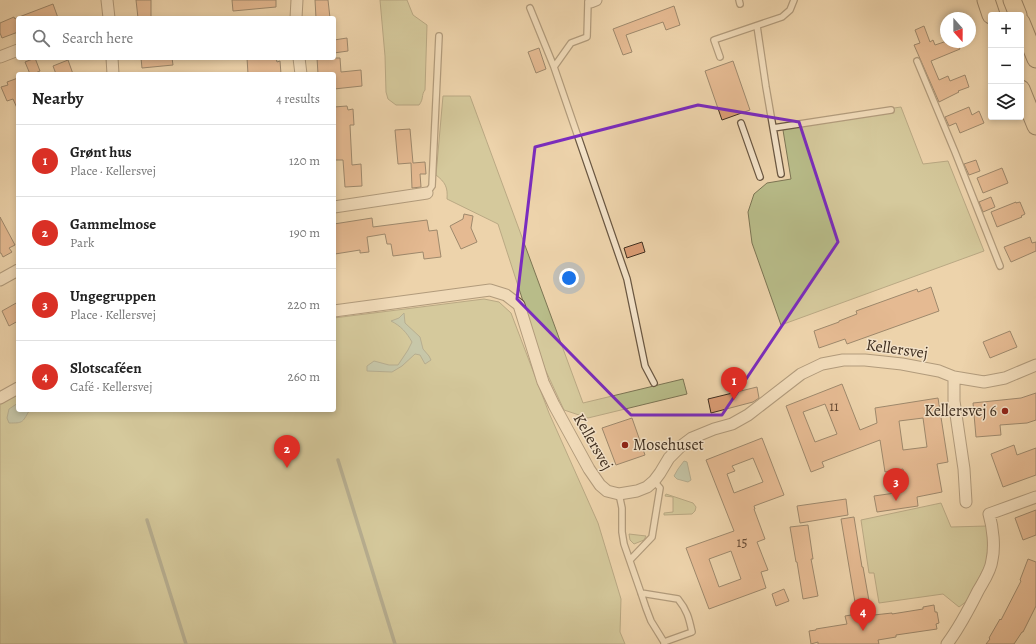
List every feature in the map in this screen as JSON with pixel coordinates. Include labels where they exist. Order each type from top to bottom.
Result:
[{"type":"main road","points":[[986,0],[991,12]]},
{"type":"main road","points":[[1012,0],[1017,12]]},
{"type":"main road","points":[[1024,29],[1036,58]]},
{"type":"main road","points":[[1024,96],[1036,126]]},
{"type":"street","points":[[105,16],[107,0]]},
{"type":"street","points":[[296,16],[297,0]]},
{"type":"street","points":[[0,57],[16,51]]},
{"type":"street","points":[[112,60],[113,72]]},
{"type":"street","points":[[299,60],[301,72]]},
{"type":"street","points":[[336,206],[427,193]]},
{"type":"street","points":[[0,280],[16,271]]},
{"type":"street","name":"Kellersvej","points":[[336,311],[490,290],[506,294],[518,305],[543,382],[586,463],[600,485],[607,492],[619,494],[637,491],[647,487],[654,481],[669,458],[692,438],[714,429],[732,424],[748,415],[801,374],[822,364],[843,360],[865,360],[902,364],[939,371],[954,377],[984,382],[1005,378],[1036,366]]},
{"type":"street","points":[[954,377],[954,401],[964,469],[966,502]]},
{"type":"street","points":[[0,398],[16,389]]},
{"type":"street","points":[[947,644],[965,617],[984,582],[992,562],[994,548],[990,514],[1036,497]]},
{"type":"lane","points":[[720,57],[714,40],[782,17],[790,10],[794,0]]},
{"type":"lane","points":[[554,67],[571,43],[587,37],[591,1]]},
{"type":"lane","points":[[530,8],[554,67],[627,279],[645,366],[654,383]]},
{"type":"lane","points":[[757,26],[781,174]]},
{"type":"lane","points":[[427,193],[432,186],[439,36]]},
{"type":"lane","points":[[917,61],[1000,266]]},
{"type":"lane","points":[[773,128],[891,110]]},
{"type":"lane","points":[[741,123],[760,176]]},
{"type":"lane","points":[[630,560],[652,537],[660,488],[654,481]]},
{"type":"lane","points":[[619,494],[622,508],[622,532],[624,544],[646,608],[651,621],[664,643],[692,632],[689,616],[685,607],[678,599],[641,593]]},
{"type":"highlighted area","points":[[698,105],[799,122],[838,242],[722,415],[631,415],[517,299],[535,147]]},
{"type":"green space","points":[[380,0],[407,0],[413,15],[427,25],[425,90],[419,105],[396,105],[388,99],[386,92],[385,56]]},
{"type":"green space","points":[[443,96],[470,96],[583,403],[683,379],[687,394],[588,418],[564,410],[545,369],[498,224],[447,199],[445,185],[436,175]]},
{"type":"green space","points":[[901,107],[923,164],[948,161],[984,251],[781,325],[752,243],[748,212],[754,194],[767,183],[791,179],[782,124]]},
{"type":"green space","points":[[484,299],[499,302],[511,313],[549,413],[598,523],[621,599],[620,632],[625,644],[0,644],[0,404],[16,394],[16,412],[336,412],[336,318]]},
{"type":"green space","points":[[666,494],[693,503],[696,507],[695,511],[692,514],[664,515],[664,513],[673,512],[673,497],[665,496]]},
{"type":"green space","points":[[941,503],[951,527],[987,526],[989,558],[967,601],[959,607],[943,594],[879,603],[874,573],[869,573],[861,520]]},
{"type":"green space","points":[[629,534],[646,536],[644,540],[634,544],[630,540]]},
{"type":"shaded area","points":[[404,313],[405,323],[420,337],[423,349],[431,360],[425,364],[420,355],[415,354],[402,366],[392,372],[367,371],[367,366],[374,361],[389,365],[398,365],[408,350],[412,342],[398,325],[391,321],[399,318]]},
{"type":"shaded area","points":[[16,404],[16,412],[28,412],[22,422],[9,423],[7,418],[9,409]]},
{"type":"shaded area","points":[[684,461],[687,462],[691,480],[688,482],[677,479],[674,476]]},
{"type":"building","points":[[136,0],[151,0],[151,16],[138,16]]},
{"type":"building","points":[[232,0],[276,0],[276,7],[233,11]]},
{"type":"building","points":[[315,0],[328,0],[330,16],[316,16]]},
{"type":"building","points":[[53,4],[57,16],[22,16]]},
{"type":"building","points":[[674,6],[680,25],[666,30],[663,22],[626,35],[632,52],[623,55],[613,29]]},
{"type":"building","points":[[14,17],[16,18],[16,33],[2,38],[0,33],[0,23]]},
{"type":"building","points":[[924,26],[930,42],[933,40],[935,45],[940,43],[940,48],[960,48],[931,61],[939,80],[948,76],[950,81],[965,75],[969,87],[958,91],[959,92],[939,102],[914,45],[920,43],[915,30]]},
{"type":"building","points":[[347,38],[348,51],[336,53],[336,40]]},
{"type":"building","points":[[539,48],[546,69],[536,73],[528,52]]},
{"type":"building","points":[[336,58],[340,58],[341,72],[361,70],[362,86],[336,89],[336,72],[318,72],[317,60],[336,60]]},
{"type":"building","points":[[36,60],[40,71],[29,72],[25,62]]},
{"type":"building","points":[[68,60],[72,72],[55,72],[53,66]]},
{"type":"building","points":[[141,60],[172,60],[173,65],[142,68]]},
{"type":"building","points":[[247,60],[280,61],[281,72],[248,72]]},
{"type":"building","points":[[733,61],[750,110],[722,120],[705,71]]},
{"type":"building","points":[[16,79],[16,106],[13,99],[7,101],[1,87],[8,85],[7,82]]},
{"type":"building","points":[[347,106],[348,110],[353,109],[354,125],[350,125],[352,165],[361,164],[362,186],[345,187],[343,160],[336,160],[336,107]]},
{"type":"building","points":[[969,107],[972,115],[979,111],[984,123],[960,133],[956,123],[949,126],[945,117]]},
{"type":"building","points":[[410,129],[413,163],[425,162],[426,174],[420,174],[421,187],[412,188],[411,163],[398,164],[395,130]]},
{"type":"building","points":[[976,160],[980,171],[969,175],[964,164]]},
{"type":"building","points":[[1002,168],[1008,183],[983,193],[977,178]]},
{"type":"building","points":[[991,197],[995,207],[983,212],[979,202]]},
{"type":"building","points":[[1016,202],[1020,202],[1025,214],[1021,216],[1022,217],[997,227],[991,212]]},
{"type":"building","points":[[464,214],[473,216],[471,228],[477,242],[461,249],[450,226],[463,219]]},
{"type":"building","points":[[0,217],[15,245],[9,248],[12,252],[3,257],[0,253]]},
{"type":"building","points":[[372,218],[373,227],[427,220],[429,231],[437,230],[441,257],[424,259],[423,252],[393,256],[391,244],[387,244],[385,234],[367,237],[369,252],[360,253],[360,250],[336,254],[336,224]]},
{"type":"building","points":[[1030,237],[1032,243],[1036,242],[1036,251],[1011,262],[1004,247]]},
{"type":"building","points":[[642,242],[645,252],[627,258],[624,248]]},
{"type":"building","points":[[931,287],[939,311],[847,344],[845,339],[819,348],[814,331],[857,314],[856,311],[917,289],[918,292]]},
{"type":"building","points":[[16,303],[16,322],[9,326],[2,311]]},
{"type":"building","points":[[1010,331],[1017,347],[990,358],[983,342]]},
{"type":"building","points":[[842,384],[860,430],[877,423],[875,408],[938,398],[948,462],[937,464],[942,492],[917,497],[918,506],[877,512],[874,496],[902,492],[901,489],[906,489],[903,469],[885,472],[880,440],[822,462],[824,467],[811,472],[786,406]],"holes":[[[825,404],[837,434],[815,442],[803,412]],[[923,418],[927,447],[903,450],[899,421]]]},
{"type":"building","points":[[757,387],[759,398],[753,402],[711,413],[708,399]]},
{"type":"building","name":"Kellersvej 6","points":[[1036,393],[1036,420],[1027,423],[1000,425],[1001,435],[976,437],[973,403],[1021,398]]},
{"type":"building","name":"Mosehuset","points":[[632,418],[645,455],[616,465],[602,428]]},
{"type":"building","points":[[762,438],[784,495],[754,506],[765,539],[757,542],[768,570],[761,572],[766,588],[709,609],[686,548],[734,531],[706,460]],"holes":[[[753,458],[763,482],[734,493],[727,474],[735,471],[732,466]],[[731,551],[741,579],[719,587],[709,559]]]},
{"type":"building","name":"Kellersvej 6","points":[[1014,445],[1017,455],[1036,448],[1036,475],[1003,487],[991,454]]},
{"type":"building","points":[[846,499],[848,515],[800,523],[797,506]]},
{"type":"building","points":[[1036,510],[1036,535],[1023,540],[1015,518]]},
{"type":"building","points":[[854,517],[871,612],[874,612],[874,615],[892,614],[923,609],[923,607],[934,605],[939,623],[936,624],[937,629],[896,635],[896,637],[878,640],[879,644],[818,644],[818,642],[811,644],[809,631],[847,624],[845,616],[857,614],[841,519]]},
{"type":"building","points":[[808,525],[813,559],[811,559],[818,596],[803,599],[790,527]]},
{"type":"building","points":[[1028,559],[1036,562],[1036,606],[1023,632],[1014,644],[986,644],[1000,619],[1001,620],[1021,581],[1020,580]]},
{"type":"building","points":[[784,589],[789,601],[776,606],[772,594]]},
{"type":"waterway","points":[[338,460],[395,644]]},
{"type":"waterway","points":[[147,520],[186,644]]},
{"type":"place","name":"Grønt hus","points":[[734,400]]},
{"type":"place","name":"Kellersvej 6","points":[[1005,411]]},
{"type":"place","name":"Mosehuset","points":[[625,445]]},
{"type":"place","name":"Gammelmose","points":[[287,468]]},
{"type":"place","name":"Ungegruppen","points":[[896,501]]},
{"type":"place","name":"Slotscaféen","points":[[863,631]]}]
